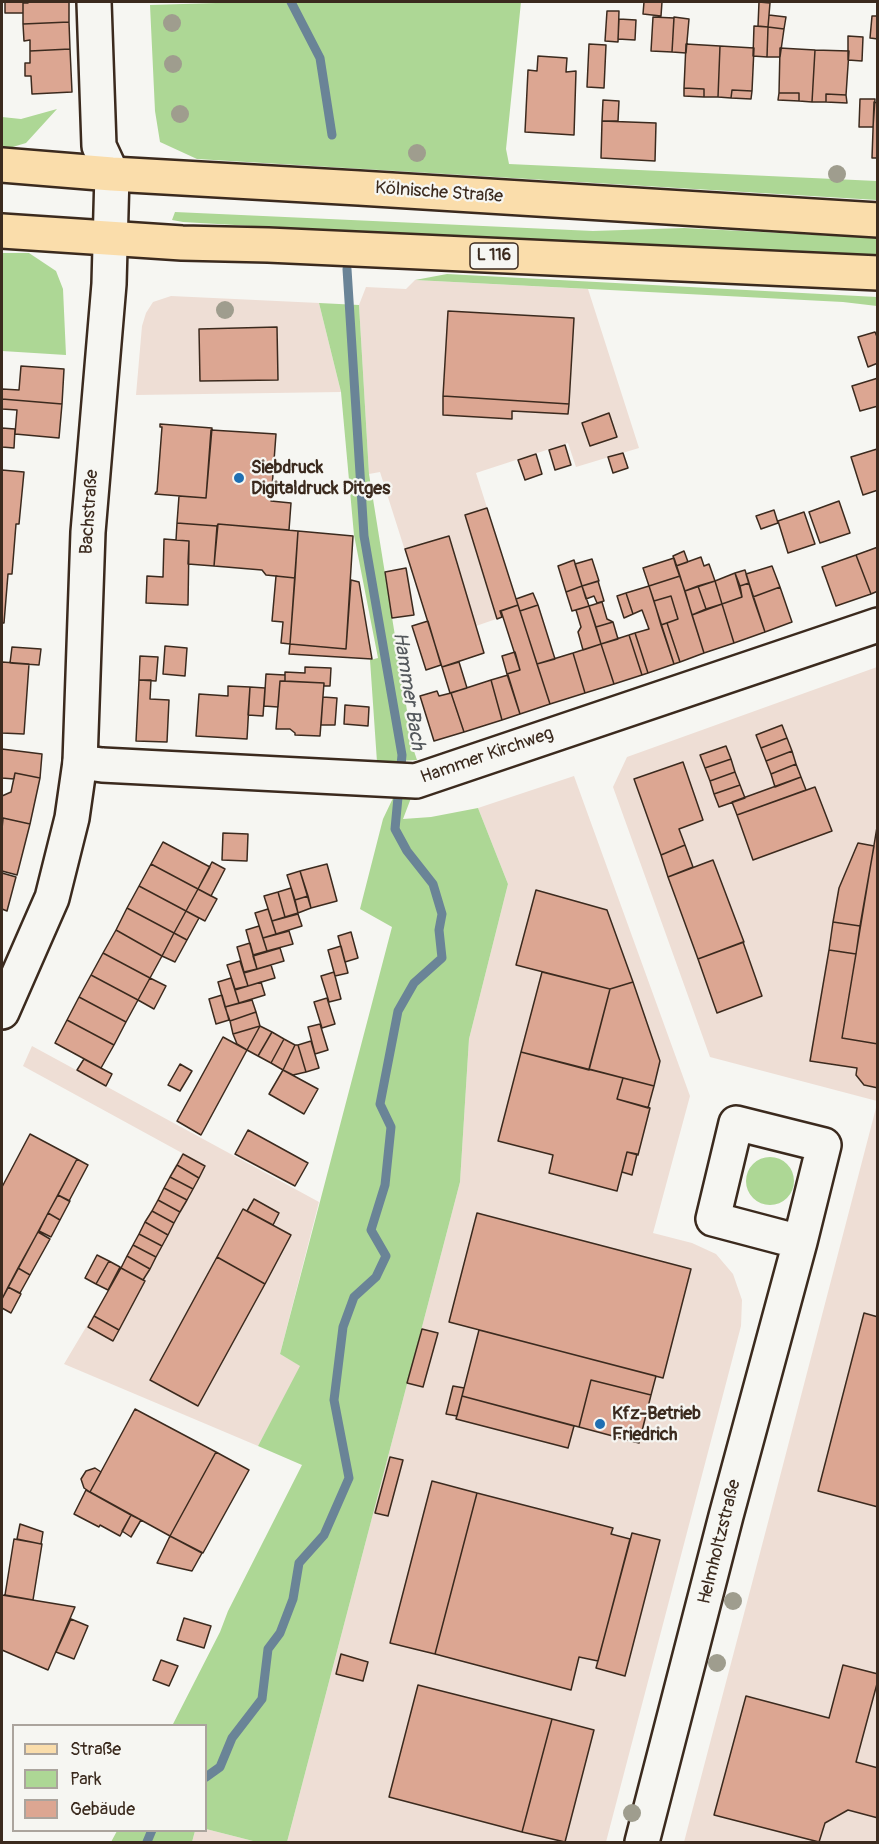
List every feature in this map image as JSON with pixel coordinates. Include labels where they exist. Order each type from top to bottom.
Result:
[{"type":"main road","name":"Kölnische Straße","points":[[2,165],[112,174],[878,220]]},
{"type":"main road","name":"L 116","points":[[2,231],[182,243],[878,273]]},
{"type":"street","name":"Bachstraße","points":[[2,1012],[52,898],[72,818],[80,762],[88,532],[111,239],[112,174],[99,146],[94,2]]},
{"type":"street","name":"Hammer Kirchweg","points":[[80,762],[253,774],[401,780],[878,625]]},
{"type":"street","name":"Helmholtzstraße","points":[[642,1842],[800,1242]]},
{"type":"shaded area","points":[[415,280],[588,289],[639,448],[576,467],[568,443],[476,473],[518,605],[500,611],[502,617],[476,626],[484,654],[442,667],[380,472],[369,474],[359,305],[366,287],[406,289]]},
{"type":"shaded area","points":[[171,296],[319,303],[341,392],[136,395],[142,326],[146,313],[153,302]]},
{"type":"shaded area","points":[[877,667],[877,1101],[710,1057],[613,787],[627,757]]},
{"type":"shaded area","points":[[574,776],[690,1096],[653,1233],[692,1243],[716,1254],[733,1274],[742,1300],[741,1326],[606,1842],[287,1842],[460,1182],[469,1039],[508,884],[478,808]]},
{"type":"shaded area","points":[[32,1046],[319,1202],[280,1354],[301,1366],[258,1446],[64,1364],[107,1292],[182,1153],[23,1066]]},
{"type":"shaded area","points":[[877,1104],[877,1842],[684,1842],[771,1511]]},
{"type":"shaded area","points":[[207,1829],[257,1842],[192,1842],[195,1832],[207,1832]]},
{"type":"green space","points":[[249,2],[521,2],[506,149],[509,164],[877,181],[877,200],[197,159],[160,142],[155,111],[150,5]]},
{"type":"green space","points":[[57,109],[26,143],[2,148],[2,117],[21,119]]},
{"type":"green space","points":[[175,212],[593,231],[684,228],[877,238],[877,260],[183,222],[172,220]]},
{"type":"green space","points":[[2,253],[29,253],[56,271],[63,289],[66,355],[2,351]]},
{"type":"green space","points":[[447,274],[877,297],[877,306],[843,302],[415,280]]},
{"type":"green space","points":[[319,303],[359,305],[369,474],[413,748],[417,760],[377,762],[370,660],[378,658],[354,535],[341,392]]},
{"type":"green space","points":[[393,798],[411,798],[403,819],[431,817],[478,808],[508,884],[469,1039],[460,1182],[287,1842],[257,1842],[207,1829],[207,1724],[173,1724],[302,1465],[258,1446],[300,1366],[280,1354],[392,927],[360,909],[383,819]]},
{"type":"green space","points":[[770,1157],[787,1164],[794,1181],[787,1198],[770,1205],[753,1198],[746,1181],[753,1164]]},
{"type":"green space","points":[[116,1832],[195,1832],[192,1842],[111,1842]]},
{"type":"building","points":[[5,2],[28,3],[23,3],[23,13],[5,13]]},
{"type":"building","points":[[69,2],[69,22],[23,24],[23,3]]},
{"type":"building","points":[[644,2],[662,2],[661,16],[643,14]]},
{"type":"building","points":[[759,2],[770,3],[768,27],[758,26]]},
{"type":"building","points":[[607,11],[619,11],[618,42],[605,41]]},
{"type":"building","points":[[769,15],[786,17],[784,29],[768,27]]},
{"type":"building","points":[[872,16],[878,16],[878,39],[870,38]]},
{"type":"building","points":[[653,17],[674,18],[672,52],[651,51]]},
{"type":"building","points":[[674,17],[689,19],[686,53],[672,52]]},
{"type":"building","points":[[619,19],[636,20],[635,40],[618,39]]},
{"type":"building","points":[[69,22],[70,49],[30,51],[30,40],[24,41],[23,24]]},
{"type":"building","points":[[754,26],[768,27],[767,57],[753,56]]},
{"type":"building","points":[[768,27],[784,29],[780,57],[767,57]]},
{"type":"building","points":[[848,36],[863,37],[862,61],[848,60]]},
{"type":"building","points":[[589,44],[606,45],[604,88],[587,87]]},
{"type":"building","points":[[686,44],[720,46],[718,97],[704,97],[704,89],[684,88]]},
{"type":"building","points":[[720,46],[754,48],[752,91],[732,90],[731,98],[718,97]]},
{"type":"building","points":[[780,48],[815,50],[812,102],[799,101],[799,93],[779,93]]},
{"type":"building","points":[[70,49],[72,92],[32,94],[31,76],[25,76],[25,63],[30,63],[30,51]]},
{"type":"building","points":[[815,50],[849,51],[846,95],[826,94],[826,102],[812,102]]},
{"type":"building","points":[[538,56],[567,58],[566,72],[576,71],[574,135],[525,132],[528,70],[537,71]]},
{"type":"building","points":[[684,88],[704,89],[704,97],[684,96]]},
{"type":"building","points":[[732,90],[752,91],[751,99],[731,98]]},
{"type":"building","points":[[779,93],[799,93],[799,101],[778,100]]},
{"type":"building","points":[[826,94],[846,95],[847,103],[826,102]]},
{"type":"building","points":[[860,99],[875,99],[873,127],[859,127]]},
{"type":"building","points":[[603,100],[619,101],[618,121],[602,121]]},
{"type":"building","points":[[874,102],[878,103],[878,158],[872,158]]},
{"type":"building","points":[[602,121],[656,123],[655,161],[601,158]]},
{"type":"building","points":[[448,311],[574,318],[569,404],[443,396]]},
{"type":"building","points":[[277,327],[278,380],[200,381],[199,329]]},
{"type":"building","points":[[875,332],[878,339],[878,363],[868,367],[858,337]]},
{"type":"building","points":[[21,366],[64,369],[62,404],[2,399],[2,389],[19,390]]},
{"type":"building","points":[[878,378],[878,406],[860,411],[852,386]]},
{"type":"building","points":[[443,396],[569,404],[568,414],[512,411],[512,419],[443,415]]},
{"type":"building","points":[[2,399],[62,404],[59,438],[15,434],[17,410],[2,409]]},
{"type":"building","points":[[609,413],[617,437],[590,446],[582,423]]},
{"type":"building","points":[[160,424],[212,428],[206,498],[155,494],[162,427]]},
{"type":"building","points":[[2,428],[15,429],[14,448],[2,447]]},
{"type":"building","points":[[211,430],[276,434],[271,501],[291,503],[289,530],[177,523],[179,496],[206,498]]},
{"type":"building","points":[[565,445],[571,465],[555,470],[549,450]]},
{"type":"building","points":[[877,449],[878,490],[863,495],[851,457]]},
{"type":"building","points":[[623,453],[628,468],[613,473],[608,457]]},
{"type":"building","points":[[536,454],[542,474],[525,480],[518,460]]},
{"type":"building","points":[[2,470],[24,472],[19,524],[16,524],[12,574],[8,574],[4,623],[2,623]]},
{"type":"building","points":[[839,501],[850,533],[820,543],[809,512]]},
{"type":"building","points":[[487,508],[518,605],[500,611],[502,617],[497,619],[465,515]]},
{"type":"building","points":[[774,510],[778,523],[761,529],[756,516]]},
{"type":"building","points":[[804,512],[815,544],[788,553],[778,521]]},
{"type":"building","points":[[177,523],[217,526],[214,566],[188,564],[189,541],[176,540]]},
{"type":"building","points":[[218,524],[298,531],[295,578],[266,575],[262,570],[214,566]]},
{"type":"building","points":[[298,531],[353,536],[346,649],[290,644]]},
{"type":"building","points":[[449,536],[484,653],[442,667],[405,549]]},
{"type":"building","points":[[164,539],[189,541],[188,605],[146,603],[147,576],[163,577]]},
{"type":"building","points":[[878,547],[878,591],[871,594],[856,555]]},
{"type":"building","points":[[684,551],[688,562],[676,566],[673,556]]},
{"type":"building","points":[[856,555],[871,594],[836,606],[822,567]]},
{"type":"building","points":[[701,557],[704,566],[709,564],[715,581],[685,591],[676,566]]},
{"type":"building","points":[[674,558],[680,576],[649,586],[643,568]]},
{"type":"building","points":[[592,559],[599,581],[582,586],[575,564]]},
{"type":"building","points":[[574,560],[582,586],[566,592],[558,566]]},
{"type":"building","points":[[772,566],[780,587],[753,597],[746,574]]},
{"type":"building","points":[[406,568],[414,615],[392,618],[385,572]]},
{"type":"building","points":[[745,570],[749,583],[740,586],[735,573]]},
{"type":"building","points":[[735,573],[742,597],[722,604],[715,581]]},
{"type":"building","points":[[276,576],[295,578],[290,644],[281,643],[283,622],[272,621]]},
{"type":"building","points":[[680,576],[704,653],[680,662],[667,623],[678,619],[671,596],[654,601],[649,586]]},
{"type":"building","points":[[351,580],[359,582],[372,659],[289,654],[290,644],[346,649]]},
{"type":"building","points":[[598,581],[604,601],[597,603],[594,596],[586,599],[582,586]]},
{"type":"building","points":[[715,581],[722,604],[706,609],[698,586]]},
{"type":"building","points":[[749,583],[765,632],[734,643],[722,604],[742,597],[740,586]]},
{"type":"building","points":[[582,586],[589,606],[572,611],[566,592]]},
{"type":"building","points":[[649,586],[674,664],[648,673],[635,633],[649,629],[642,610],[633,614],[626,593]]},
{"type":"building","points":[[698,586],[706,609],[692,615],[685,591]]},
{"type":"building","points":[[780,587],[792,622],[765,632],[753,597]]},
{"type":"building","points":[[533,593],[538,605],[520,611],[516,599]]},
{"type":"building","points":[[626,593],[633,614],[624,618],[617,596]]},
{"type":"building","points":[[671,596],[678,619],[661,625],[654,601]]},
{"type":"building","points":[[602,602],[607,619],[613,622],[596,627],[589,606]]},
{"type":"building","points":[[722,604],[734,643],[704,653],[692,615]]},
{"type":"building","points":[[518,605],[550,704],[520,714],[507,674],[520,670],[501,611]]},
{"type":"building","points":[[538,605],[555,659],[537,664],[520,611]]},
{"type":"building","points":[[589,606],[601,644],[583,650],[578,632],[581,627],[576,610]]},
{"type":"building","points":[[428,621],[441,665],[426,670],[412,626]]},
{"type":"building","points":[[613,622],[618,639],[601,644],[596,627]]},
{"type":"building","points":[[667,623],[680,662],[674,664],[661,625]]},
{"type":"building","points":[[635,633],[648,673],[642,675],[629,635]]},
{"type":"building","points":[[629,635],[642,675],[614,684],[601,644]]},
{"type":"building","points":[[601,644],[614,684],[585,693],[573,653]]},
{"type":"building","points":[[165,646],[187,648],[185,676],[163,674]]},
{"type":"building","points":[[12,647],[41,649],[39,665],[10,663]]},
{"type":"building","points":[[515,652],[520,670],[507,674],[502,656]]},
{"type":"building","points":[[573,653],[585,693],[550,704],[537,664]]},
{"type":"building","points":[[140,656],[158,657],[156,681],[139,680]]},
{"type":"building","points":[[2,662],[29,664],[24,734],[2,733]]},
{"type":"building","points":[[459,662],[467,688],[450,693],[442,667]]},
{"type":"building","points":[[305,667],[331,668],[330,686],[324,686],[324,683],[285,681],[285,672],[305,673]]},
{"type":"building","points":[[266,674],[285,675],[285,681],[280,681],[278,707],[264,706]]},
{"type":"building","points":[[508,675],[520,714],[502,720],[491,680]]},
{"type":"building","points":[[139,680],[151,680],[150,699],[169,700],[167,742],[136,741]]},
{"type":"building","points":[[491,680],[502,720],[464,732],[451,693]]},
{"type":"building","points":[[280,681],[324,683],[320,736],[295,735],[290,729],[276,729]]},
{"type":"building","points":[[228,686],[250,687],[247,739],[196,736],[199,694],[228,696]]},
{"type":"building","points":[[250,687],[265,688],[263,716],[248,715]]},
{"type":"building","points":[[437,691],[439,696],[451,693],[464,732],[434,741],[420,696]]},
{"type":"building","points":[[323,697],[337,698],[335,725],[321,725]]},
{"type":"building","points":[[345,705],[369,707],[368,726],[344,724]]},
{"type":"building","points":[[782,725],[787,738],[761,748],[756,735]]},
{"type":"building","points":[[787,738],[792,751],[766,761],[761,748]]},
{"type":"building","points":[[726,746],[731,759],[705,768],[700,755]]},
{"type":"building","points":[[2,749],[42,754],[40,778],[15,773],[14,779],[2,778]]},
{"type":"building","points":[[792,751],[796,764],[771,774],[766,761]]},
{"type":"building","points":[[731,759],[735,772],[710,781],[705,768]]},
{"type":"building","points":[[683,762],[703,820],[679,829],[685,845],[661,855],[634,779]]},
{"type":"building","points":[[796,764],[801,777],[775,787],[771,774]]},
{"type":"building","points":[[735,772],[740,785],[714,794],[710,781]]},
{"type":"building","points":[[15,773],[40,778],[30,824],[3,818],[2,829],[2,796],[11,792]]},
{"type":"building","points":[[801,777],[806,790],[737,815],[732,802]]},
{"type":"building","points":[[740,785],[745,798],[719,807],[714,794]]},
{"type":"building","points":[[815,787],[832,831],[753,860],[737,815]]},
{"type":"building","points":[[3,818],[30,824],[17,875],[2,871]]},
{"type":"building","points":[[878,821],[878,1044],[842,1038]]},
{"type":"building","points":[[223,833],[248,834],[247,861],[222,860]]},
{"type":"building","points":[[163,842],[210,867],[198,889],[151,864]]},
{"type":"building","points":[[858,843],[874,846],[860,926],[833,922],[839,888]]},
{"type":"building","points":[[685,845],[693,867],[668,877],[661,855]]},
{"type":"building","points":[[713,860],[744,942],[698,959],[668,877]]},
{"type":"building","points":[[212,862],[225,869],[211,896],[198,889]]},
{"type":"building","points":[[151,864],[198,889],[186,911],[139,886]]},
{"type":"building","points":[[327,864],[337,901],[311,908],[300,871]]},
{"type":"building","points":[[300,871],[308,896],[295,900],[287,875]]},
{"type":"building","points":[[2,873],[16,877],[7,911],[2,909]]},
{"type":"building","points":[[139,886],[186,911],[174,933],[127,908]]},
{"type":"building","points":[[291,888],[298,913],[285,917],[278,892]]},
{"type":"building","points":[[198,889],[217,899],[205,921],[186,911]]},
{"type":"building","points":[[536,890],[607,910],[633,982],[610,989],[516,965]]},
{"type":"building","points":[[278,892],[285,917],[272,921],[264,896]]},
{"type":"building","points":[[308,896],[311,908],[298,913],[295,900]]},
{"type":"building","points":[[127,908],[174,933],[162,956],[116,930]]},
{"type":"building","points":[[268,909],[276,934],[263,938],[255,913]]},
{"type":"building","points":[[186,911],[199,918],[187,940],[174,933]]},
{"type":"building","points":[[298,914],[302,926],[276,934],[272,921]]},
{"type":"building","points":[[833,922],[860,926],[856,954],[829,950]]},
{"type":"building","points":[[259,926],[267,951],[253,955],[246,930]]},
{"type":"building","points":[[116,930],[162,956],[150,978],[103,953]]},
{"type":"building","points":[[289,931],[293,944],[267,951],[263,938]]},
{"type":"building","points":[[351,932],[358,958],[345,962],[338,936]]},
{"type":"building","points":[[174,933],[187,940],[175,962],[162,956]]},
{"type":"building","points":[[743,942],[762,996],[717,1013],[698,959]]},
{"type":"building","points":[[250,943],[257,969],[244,972],[237,947]]},
{"type":"building","points":[[341,946],[348,973],[335,976],[328,950]]},
{"type":"building","points":[[280,948],[284,961],[257,969],[253,956]]},
{"type":"building","points":[[829,950],[856,954],[842,1038],[878,1044],[878,1088],[864,1085],[856,1075],[857,1068],[810,1061]]},
{"type":"building","points":[[103,953],[150,978],[138,1000],[91,975]]},
{"type":"building","points":[[240,961],[248,986],[235,989],[227,965]]},
{"type":"building","points":[[271,965],[275,978],[248,986],[244,973]]},
{"type":"building","points":[[334,972],[341,999],[329,1002],[321,976]]},
{"type":"building","points":[[542,972],[610,989],[589,1070],[521,1052]]},
{"type":"building","points":[[91,975],[138,1000],[126,1022],[79,997]]},
{"type":"building","points":[[150,978],[166,986],[154,1009],[138,1000]]},
{"type":"building","points":[[231,978],[239,1003],[225,1007],[218,982]]},
{"type":"building","points":[[261,982],[265,995],[239,1003],[235,990]]},
{"type":"building","points":[[633,982],[660,1061],[654,1086],[589,1069],[610,989]]},
{"type":"building","points":[[222,995],[229,1020],[216,1024],[209,999]]},
{"type":"building","points":[[79,997],[126,1022],[114,1045],[67,1020]]},
{"type":"building","points":[[327,998],[335,1024],[322,1028],[314,1002]]},
{"type":"building","points":[[252,1000],[256,1012],[230,1021],[225,1007]]},
{"type":"building","points":[[256,1012],[260,1026],[233,1034],[230,1021]]},
{"type":"building","points":[[67,1020],[114,1045],[101,1068],[55,1043]]},
{"type":"building","points":[[320,1024],[328,1050],[315,1054],[308,1027]]},
{"type":"building","points":[[260,1026],[247,1050],[237,1044],[233,1034]]},
{"type":"building","points":[[260,1026],[272,1032],[258,1056],[247,1050]]},
{"type":"building","points":[[272,1032],[284,1039],[271,1063],[258,1056]]},
{"type":"building","points":[[223,1037],[247,1050],[201,1135],[177,1121]]},
{"type":"building","points":[[284,1039],[295,1045],[283,1070],[271,1063]]},
{"type":"building","points":[[311,1041],[319,1068],[306,1072],[298,1045]]},
{"type":"building","points":[[295,1045],[298,1045],[306,1072],[293,1075],[283,1070]]},
{"type":"building","points":[[521,1052],[623,1078],[617,1099],[650,1108],[638,1155],[627,1152],[617,1191],[549,1173],[553,1155],[498,1141]]},
{"type":"building","points":[[84,1059],[112,1074],[106,1086],[77,1070]]},
{"type":"building","points":[[180,1064],[192,1071],[180,1091],[168,1085]]},
{"type":"building","points":[[283,1070],[318,1089],[304,1114],[269,1094]]},
{"type":"building","points":[[623,1078],[654,1086],[648,1108],[617,1099]]},
{"type":"building","points":[[248,1130],[308,1163],[295,1186],[235,1154]]},
{"type":"building","points":[[30,1134],[77,1159],[2,1299],[2,1187]]},
{"type":"building","points":[[627,1152],[637,1154],[632,1175],[622,1172]]},
{"type":"building","points":[[183,1154],[205,1166],[199,1178],[177,1165]]},
{"type":"building","points":[[77,1159],[88,1165],[69,1201],[58,1195]]},
{"type":"building","points":[[177,1165],[199,1178],[193,1189],[170,1177]]},
{"type":"building","points":[[170,1177],[193,1189],[187,1200],[164,1188]]},
{"type":"building","points":[[164,1188],[187,1200],[180,1212],[158,1200]]},
{"type":"building","points":[[58,1195],[70,1201],[60,1220],[48,1213]]},
{"type":"building","points":[[254,1199],[279,1213],[273,1225],[247,1211]]},
{"type":"building","points":[[158,1200],[180,1212],[174,1223],[152,1211]]},
{"type":"building","points":[[243,1209],[291,1235],[265,1284],[217,1257]]},
{"type":"building","points":[[152,1211],[174,1223],[168,1235],[145,1222]]},
{"type":"building","points":[[48,1213],[60,1220],[51,1237],[39,1231]]},
{"type":"building","points":[[477,1213],[691,1269],[663,1378],[449,1322]]},
{"type":"building","points":[[145,1222],[168,1235],[162,1246],[139,1234]]},
{"type":"building","points":[[38,1232],[50,1239],[30,1275],[18,1268]]},
{"type":"building","points":[[139,1234],[162,1246],[156,1257],[133,1245]]},
{"type":"building","points":[[133,1245],[156,1257],[150,1269],[127,1256]]},
{"type":"building","points":[[97,1255],[109,1261],[96,1284],[85,1278]]},
{"type":"building","points":[[127,1256],[150,1269],[143,1280],[121,1268]]},
{"type":"building","points":[[217,1257],[265,1284],[198,1406],[150,1380]]},
{"type":"building","points":[[109,1261],[120,1267],[108,1290],[96,1284]]},
{"type":"building","points":[[18,1268],[30,1275],[20,1293],[8,1287]]},
{"type":"building","points":[[121,1268],[145,1281],[119,1330],[94,1316]]},
{"type":"building","points":[[8,1287],[21,1294],[11,1313],[2,1308],[2,1299]]},
{"type":"building","points":[[864,1313],[878,1317],[878,1507],[818,1491]]},
{"type":"building","points":[[94,1316],[119,1330],[113,1341],[88,1327]]},
{"type":"building","points":[[422,1329],[438,1333],[423,1387],[407,1383]]},
{"type":"building","points":[[479,1330],[656,1376],[651,1395],[591,1380],[579,1427],[462,1396]]},
{"type":"building","points":[[591,1380],[651,1395],[639,1443],[579,1427]]},
{"type":"building","points":[[453,1386],[464,1388],[457,1416],[446,1414]]},
{"type":"building","points":[[462,1396],[574,1426],[568,1448],[456,1419]]},
{"type":"building","points":[[135,1409],[216,1452],[170,1536],[90,1492]]},
{"type":"building","points":[[216,1452],[249,1470],[203,1553],[170,1536]]},
{"type":"building","points":[[390,1457],[403,1460],[388,1516],[375,1513]]},
{"type":"building","points":[[95,1468],[101,1472],[90,1492],[84,1488],[81,1479],[86,1471]]},
{"type":"building","points":[[432,1481],[477,1493],[435,1654],[390,1643]]},
{"type":"building","points":[[86,1490],[131,1515],[120,1536],[74,1514]]},
{"type":"building","points":[[477,1493],[613,1528],[611,1534],[630,1539],[598,1661],[579,1657],[571,1690],[435,1654]]},
{"type":"building","points":[[131,1515],[141,1520],[131,1537],[122,1531]]},
{"type":"building","points":[[20,1524],[43,1532],[41,1544],[17,1539]]},
{"type":"building","points":[[632,1533],[660,1540],[625,1676],[596,1668]]},
{"type":"building","points":[[170,1536],[202,1553],[192,1571],[157,1563]]},
{"type":"building","points":[[14,1539],[42,1544],[33,1600],[5,1595]]},
{"type":"building","points":[[2,1595],[75,1607],[48,1670],[2,1650]]},
{"type":"building","points":[[184,1618],[211,1626],[204,1648],[177,1640]]},
{"type":"building","points":[[71,1619],[88,1626],[74,1659],[56,1652]]},
{"type":"building","points":[[341,1654],[368,1662],[363,1681],[336,1674]]},
{"type":"building","points":[[161,1660],[178,1666],[169,1686],[153,1680]]},
{"type":"building","points":[[843,1665],[878,1674],[856,1762],[878,1768],[878,1818],[848,1810],[825,1823],[819,1842],[714,1815],[746,1696],[829,1718]]},
{"type":"building","points":[[418,1685],[552,1719],[522,1832],[389,1797]]},
{"type":"building","points":[[552,1719],[594,1730],[565,1842],[522,1832]]},
{"type":"waterway","name":"Hammer Bach","points":[[291,2],[320,58],[332,135]]},
{"type":"waterway","name":"Hammer Bach","points":[[207,1776],[220,1767],[232,1738],[262,1699],[268,1649],[280,1633],[293,1599],[299,1563],[324,1535],[349,1478],[334,1400],[343,1327],[354,1297],[376,1277],[386,1256],[371,1230],[385,1185],[391,1127],[380,1104],[398,1011],[414,983],[442,958],[439,930],[442,914],[433,884],[407,851],[395,829],[402,755],[364,536],[347,269]]},
{"type":"waterway","name":"Hammer Bach","points":[[147,1842],[151,1832]]},
{"type":"place","name":"Siebdruck Digitaldruck Ditges","points":[[239,478]]},
{"type":"place","name":"Kfz-Betrieb Friedrich","points":[[600,1424]]}]
